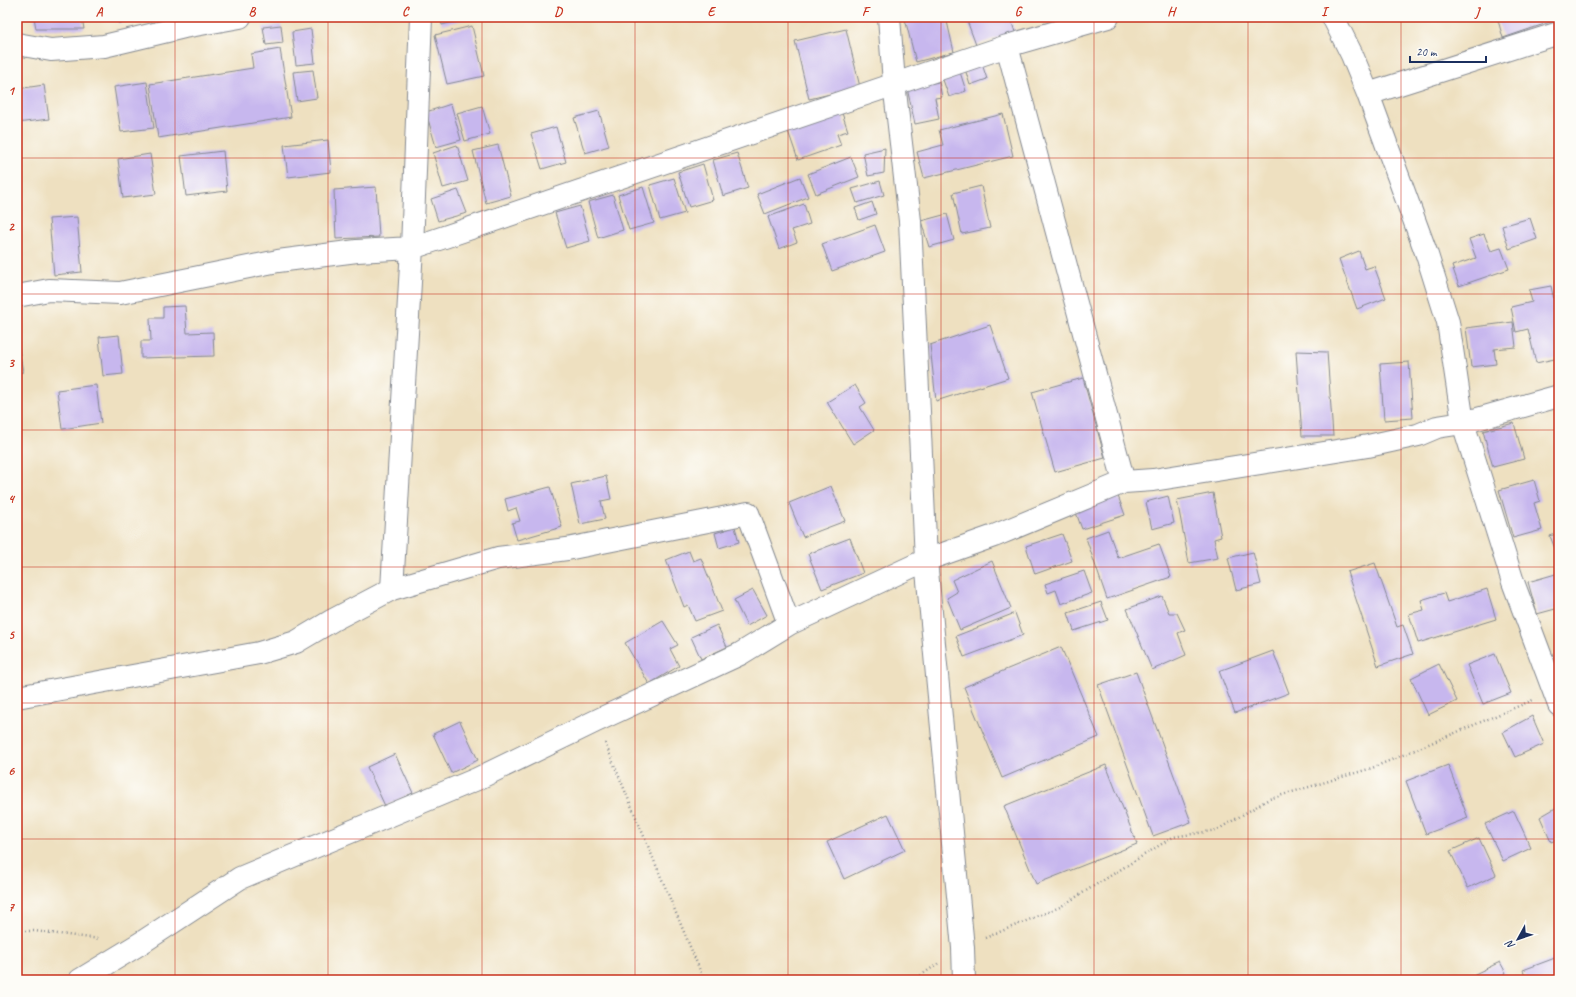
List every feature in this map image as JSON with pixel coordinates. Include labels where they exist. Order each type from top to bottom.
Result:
[{"type":"street","points":[[17,44],[51,50],[104,46],[184,27],[240,17]]},
{"type":"street","points":[[392,589],[412,248],[421,17]]},
{"type":"street","points":[[889,17],[894,83],[910,221],[926,560],[963,948],[964,980]]},
{"type":"street","points":[[17,296],[49,290],[120,293],[278,261],[357,251],[412,248],[894,83],[1007,46],[1108,17]]},
{"type":"street","points":[[1334,17],[1368,94],[1427,255],[1448,322],[1463,423],[1513,582],[1556,698]]},
{"type":"street","points":[[1368,94],[1559,33]]},
{"type":"street","points":[[1007,46],[1124,482]]},
{"type":"street","points":[[80,980],[141,944],[240,878],[477,779],[596,721],[740,654],[789,624],[926,560],[994,536],[1124,482],[1154,480],[1368,446],[1418,435],[1437,427],[1463,423],[1559,396]]},
{"type":"street","points":[[17,697],[259,653],[296,642],[333,620],[392,589],[498,558],[567,549],[748,513],[789,624]]},
{"type":"path","points":[[963,948],[1060,907],[1174,837],[1217,830],[1269,799],[1372,768],[1556,698]]},
{"type":"path","points":[[596,721],[704,980]]},
{"type":"path","points":[[17,931],[34,931],[103,939]]},
{"type":"building","points":[[34,17],[82,17],[84,29],[36,29]]},
{"type":"building","points":[[117,17],[140,17],[141,20],[118,23]]},
{"type":"building","points":[[440,17],[470,17],[470,18],[442,25]]},
{"type":"building","points":[[914,17],[946,17],[954,52],[916,62],[905,19]]},
{"type":"building","points":[[1010,17],[1015,32],[976,45],[966,18]]},
{"type":"building","points":[[1497,17],[1559,17],[1559,19],[1503,38]]},
{"type":"building","points":[[281,25],[283,43],[266,45],[263,27]]},
{"type":"building","points":[[472,26],[484,76],[447,84],[435,35]]},
{"type":"building","points":[[311,29],[315,63],[296,65],[292,32]]},
{"type":"building","points":[[846,29],[860,87],[809,99],[795,41]]},
{"type":"building","points":[[280,49],[291,117],[158,138],[150,84],[253,68],[251,54]]},
{"type":"building","points":[[982,64],[987,79],[970,85],[965,69]]},
{"type":"building","points":[[313,70],[317,98],[297,101],[293,72]]},
{"type":"building","points":[[960,72],[966,91],[949,97],[942,77]]},
{"type":"building","points":[[147,82],[154,128],[121,132],[114,87]]},
{"type":"building","points":[[939,82],[942,97],[935,98],[939,119],[915,124],[907,88]]},
{"type":"building","points":[[44,85],[49,119],[17,123],[17,89]]},
{"type":"building","points":[[451,104],[461,140],[436,147],[426,112]]},
{"type":"building","points":[[482,106],[490,134],[465,141],[457,113]]},
{"type":"building","points":[[841,110],[848,131],[837,134],[841,145],[798,160],[787,128]]},
{"type":"building","points":[[599,111],[609,146],[585,153],[574,118]]},
{"type":"building","points":[[1003,114],[1013,156],[924,178],[917,152],[943,145],[939,130]]},
{"type":"building","points":[[556,127],[566,162],[542,169],[531,134]]},
{"type":"building","points":[[328,140],[331,172],[288,177],[284,145]]},
{"type":"building","points":[[457,145],[468,181],[443,188],[433,153]]},
{"type":"building","points":[[498,145],[511,196],[486,203],[473,151]]},
{"type":"building","points":[[885,148],[884,173],[868,176],[863,153]]},
{"type":"building","points":[[223,151],[227,191],[186,196],[181,156]]},
{"type":"building","points":[[737,153],[748,188],[723,196],[713,160]]},
{"type":"building","points":[[150,154],[156,194],[123,198],[118,159]]},
{"type":"building","points":[[851,157],[859,177],[816,194],[808,174]]},
{"type":"building","points":[[703,164],[713,200],[689,207],[678,172]]},
{"type":"building","points":[[800,177],[808,197],[765,214],[757,194]]},
{"type":"building","points":[[674,178],[685,213],[660,220],[650,185]]},
{"type":"building","points":[[880,181],[884,195],[857,203],[852,189]]},
{"type":"building","points":[[981,186],[990,228],[962,234],[953,193]]},
{"type":"building","points":[[376,187],[379,237],[336,239],[334,190]]},
{"type":"building","points":[[643,187],[654,223],[629,230],[618,195]]},
{"type":"building","points":[[458,190],[467,213],[438,221],[431,199]]},
{"type":"building","points":[[613,195],[623,230],[598,238],[588,202]]},
{"type":"building","points":[[872,202],[876,214],[859,220],[855,208]]},
{"type":"building","points":[[804,204],[810,224],[792,230],[797,242],[779,249],[768,217]]},
{"type":"building","points":[[580,206],[590,241],[566,248],[555,213]]},
{"type":"building","points":[[947,214],[954,240],[929,247],[921,221]]},
{"type":"building","points":[[77,217],[82,272],[54,275],[49,219]]},
{"type":"building","points":[[1530,218],[1537,239],[1509,249],[1502,226]]},
{"type":"building","points":[[875,225],[885,252],[832,271],[822,244]]},
{"type":"building","points":[[1484,234],[1491,251],[1501,248],[1509,269],[1459,286],[1452,266],[1476,258],[1469,239]]},
{"type":"building","points":[[1359,251],[1365,269],[1374,266],[1386,298],[1357,309],[1339,259]]},
{"type":"building","points":[[1551,286],[1559,323],[1559,358],[1536,363],[1528,329],[1516,332],[1511,307],[1532,302],[1529,290]]},
{"type":"building","points":[[185,306],[187,333],[213,332],[214,356],[141,358],[141,341],[151,341],[150,318],[163,318],[163,307]]},
{"type":"building","points":[[1513,322],[1516,347],[1494,349],[1496,364],[1471,367],[1466,328]]},
{"type":"building","points":[[990,325],[1008,378],[936,401],[930,345]]},
{"type":"building","points":[[119,335],[123,374],[103,376],[99,337]]},
{"type":"building","points":[[17,338],[23,372],[17,373]]},
{"type":"building","points":[[1296,351],[1327,352],[1333,436],[1302,436]]},
{"type":"building","points":[[1409,362],[1413,418],[1384,420],[1380,364]]},
{"type":"building","points":[[1083,378],[1105,458],[1055,472],[1032,392]]},
{"type":"building","points":[[96,385],[101,423],[62,429],[57,390]]},
{"type":"building","points":[[855,385],[866,403],[860,407],[874,430],[853,444],[827,402]]},
{"type":"building","points":[[1514,423],[1524,459],[1493,467],[1483,431]]},
{"type":"building","points":[[606,476],[611,499],[601,501],[605,519],[580,524],[571,484]]},
{"type":"building","points":[[1534,480],[1540,501],[1534,503],[1542,530],[1513,538],[1499,490]]},
{"type":"building","points":[[831,486],[845,521],[803,537],[789,503]]},
{"type":"building","points":[[550,487],[562,527],[517,540],[512,523],[520,521],[516,508],[508,511],[505,499]]},
{"type":"building","points":[[1213,493],[1221,537],[1214,539],[1218,558],[1189,563],[1177,500]]},
{"type":"building","points":[[1118,496],[1125,515],[1082,529],[1075,510]]},
{"type":"building","points":[[1168,496],[1174,523],[1152,529],[1146,502]]},
{"type":"building","points":[[735,527],[739,542],[719,548],[715,533]]},
{"type":"building","points":[[1108,530],[1118,558],[1159,544],[1171,577],[1107,599],[1086,538]]},
{"type":"building","points":[[1559,533],[1559,550],[1556,551],[1550,536]]},
{"type":"building","points":[[1062,534],[1072,561],[1035,574],[1026,546]]},
{"type":"building","points":[[850,538],[863,573],[822,589],[808,554]]},
{"type":"building","points":[[689,551],[693,561],[701,558],[722,611],[695,621],[688,605],[684,607],[666,560]]},
{"type":"building","points":[[1253,552],[1261,584],[1236,590],[1228,558]]},
{"type":"building","points":[[992,561],[1011,608],[960,630],[947,598],[957,592],[952,580]]},
{"type":"building","points":[[1375,563],[1397,627],[1403,625],[1413,654],[1378,666],[1347,572]]},
{"type":"building","points":[[1084,571],[1092,593],[1061,604],[1056,590],[1048,593],[1045,584]]},
{"type":"building","points":[[1559,573],[1559,608],[1537,614],[1528,582]]},
{"type":"building","points":[[1487,589],[1496,619],[1418,643],[1409,614],[1424,610],[1421,600],[1444,593],[1447,602]]},
{"type":"building","points":[[753,590],[767,615],[747,626],[734,600]]},
{"type":"building","points":[[1162,596],[1169,613],[1177,613],[1185,630],[1178,633],[1186,655],[1152,670],[1127,609]]},
{"type":"building","points":[[1101,602],[1108,620],[1074,631],[1068,613]]},
{"type":"building","points":[[1015,613],[1023,635],[964,657],[956,636]]},
{"type":"building","points":[[663,621],[678,645],[670,649],[679,666],[649,684],[625,643]]},
{"type":"building","points":[[717,625],[727,647],[701,659],[691,637]]},
{"type":"building","points":[[1061,647],[1099,737],[1002,778],[964,687]]},
{"type":"building","points":[[1273,651],[1289,693],[1235,713],[1219,671]]},
{"type":"building","points":[[1495,654],[1511,693],[1483,704],[1467,665]]},
{"type":"building","points":[[1439,664],[1457,701],[1428,715],[1411,678]]},
{"type":"building","points":[[1136,672],[1191,822],[1153,836],[1098,685]]},
{"type":"building","points":[[1532,716],[1544,744],[1515,757],[1503,732]]},
{"type":"building","points":[[460,721],[478,760],[451,773],[433,734]]},
{"type":"building","points":[[395,754],[413,793],[385,806],[367,767]]},
{"type":"building","points":[[1106,765],[1137,844],[1036,884],[1004,806]]},
{"type":"building","points":[[1448,765],[1468,818],[1426,834],[1406,781]]},
{"type":"building","points":[[1559,806],[1559,839],[1551,842],[1540,817]]},
{"type":"building","points":[[1514,811],[1531,848],[1503,861],[1485,824]]},
{"type":"building","points":[[888,814],[905,850],[844,879],[827,842]]},
{"type":"building","points":[[1479,838],[1496,875],[1468,888],[1450,851]]},
{"type":"building","points":[[1555,958],[1559,969],[1559,980],[1527,980],[1523,970]]},
{"type":"building","points":[[1500,962],[1506,973],[1491,980],[1478,980],[1475,974]]}]
